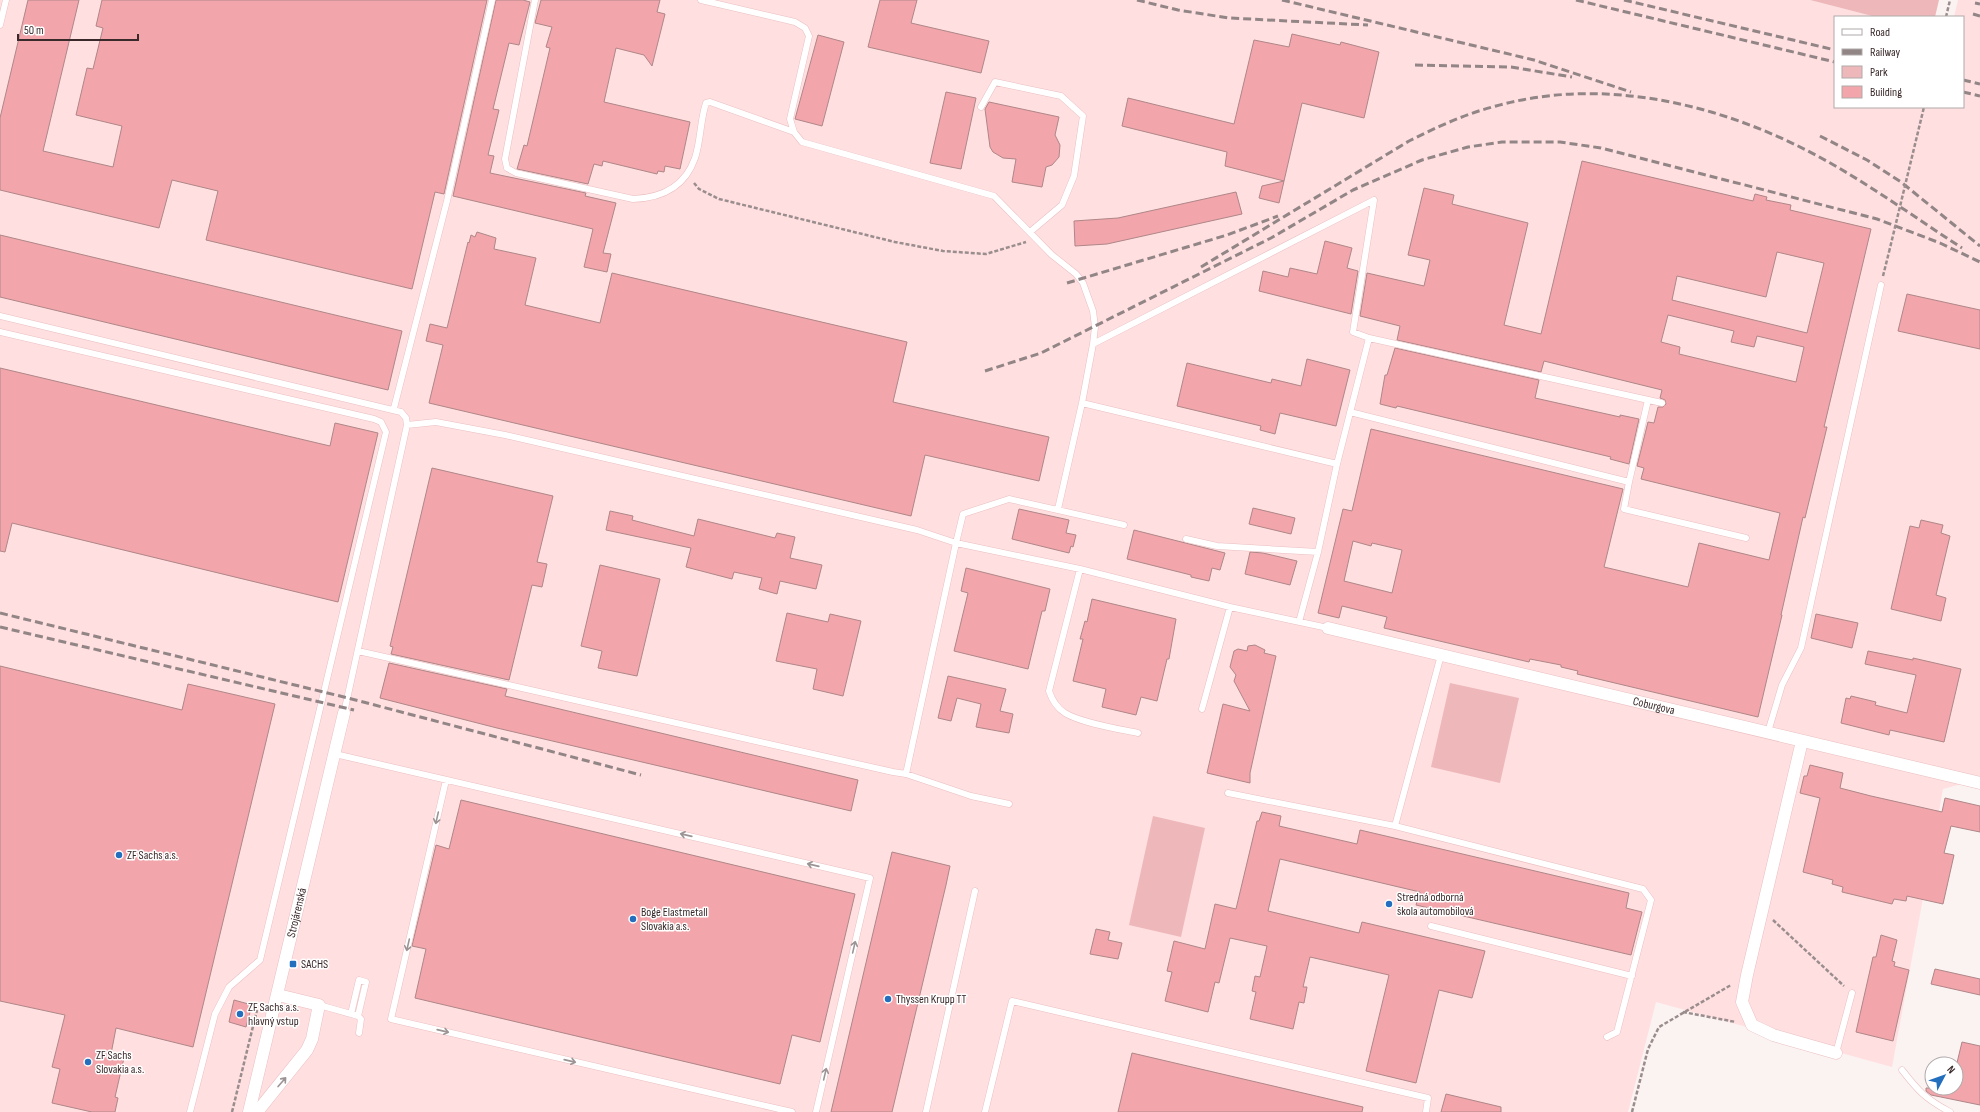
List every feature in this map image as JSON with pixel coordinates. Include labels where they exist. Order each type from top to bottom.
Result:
[{"type":"street","name":"Coburgova","points":[[1328,628],[1980,783]]},
{"type":"street","name":"Strojárenská","points":[[249,1112],[344,713]]},
{"type":"street","points":[[1802,740],[1742,1002],[1752,1025],[1773,1035],[1836,1053]]},
{"type":"street","points":[[257,1112],[307,1050],[312,1039],[319,1005],[278,995]]},
{"type":"lane","points":[[0,25],[6,0]]},
{"type":"lane","points":[[394,408],[446,201],[492,0]]},
{"type":"lane","points":[[536,0],[505,158],[507,168],[516,173],[633,199],[650,198],[665,194],[677,185],[686,174],[695,158],[706,103],[710,102],[794,132]]},
{"type":"lane","points":[[701,0],[795,22],[805,28],[809,36],[790,120],[794,132],[802,142],[994,196],[1035,237],[1076,274],[1083,283],[1093,311],[1095,327],[1082,403],[1058,509]]},
{"type":"lane","points":[[981,107],[995,82],[1061,96],[1083,116],[1074,176],[1062,206],[1030,232]]},
{"type":"lane","points":[[1093,344],[1374,200],[1353,332],[1369,338],[1662,403]]},
{"type":"lane","points":[[1768,732],[1782,685],[1801,648],[1881,285]]},
{"type":"lane","points":[[0,316],[394,408],[401,412],[406,418],[408,425],[344,713]]},
{"type":"lane","points":[[0,332],[374,419],[381,422],[386,432],[260,960],[229,987],[215,1014],[190,1112]]},
{"type":"lane","points":[[1299,622],[1318,552],[1337,464],[1369,338]]},
{"type":"lane","points":[[1648,400],[1624,509],[1746,538]]},
{"type":"lane","points":[[1082,403],[1337,464]]},
{"type":"lane","points":[[1350,412],[1629,482]]},
{"type":"lane","points":[[408,425],[436,422],[505,435],[916,530],[956,543],[1080,569],[1230,606],[1328,628]]},
{"type":"lane","points":[[906,774],[963,514],[1009,499],[1124,525]]},
{"type":"lane","points":[[1186,539],[1217,546],[1318,552]]},
{"type":"lane","points":[[1080,569],[1057,654],[1049,691],[1053,702],[1066,713],[1094,723],[1138,733]]},
{"type":"lane","points":[[1202,709],[1230,606]]},
{"type":"lane","points":[[358,651],[906,774],[971,796],[1009,804]]},
{"type":"lane","points":[[1395,826],[1441,655]]},
{"type":"lane","points":[[334,754],[870,878],[816,1112]]},
{"type":"lane","points":[[446,780],[391,1019],[792,1112]]},
{"type":"lane","points":[[1228,793],[1395,826],[1643,889],[1651,900],[1617,1032],[1607,1037]]},
{"type":"lane","points":[[926,1112],[975,891]]},
{"type":"lane","points":[[1431,926],[1632,976]]},
{"type":"lane","points":[[351,1014],[359,980],[366,982],[358,1016],[361,1019],[359,1033]]},
{"type":"lane","points":[[1836,1053],[1852,993]]},
{"type":"lane","points":[[985,1112],[1012,1001],[1428,1098],[1426,1112]]},
{"type":"lane","points":[[319,1005],[358,1016]]},
{"type":"lane","points":[[1902,1070],[1918,1091],[1950,1112]]},
{"type":"path","points":[[1946,16],[1950,0]]},
{"type":"path","points":[[1881,285],[1924,108]]},
{"type":"path","points":[[686,174],[699,189],[719,199],[895,242],[943,251],[986,254],[1020,245],[1035,237]]},
{"type":"path","points":[[1762,910],[1852,993]]},
{"type":"path","points":[[1632,1112],[1651,1043],[1659,1027],[1747,975]]},
{"type":"path","points":[[232,1112],[257,1010]]},
{"type":"path","points":[[1683,1012],[1752,1025]]},
{"type":"shaded area","points":[[0,0],[1810,0],[1872,16],[1834,16],[1834,108],[1964,108],[1964,16],[1954,16],[1958,0],[1980,0],[1980,779],[1943,789],[1892,1067],[1656,1002],[1628,1112],[0,1112]]},
{"type":"green space","points":[[1810,0],[1939,0],[1935,16],[1872,16]]},
{"type":"green space","points":[[1450,683],[1519,698],[1500,783],[1431,767]]},
{"type":"green space","points":[[1153,816],[1205,828],[1181,937],[1129,925]]},
{"type":"building","points":[[28,0],[79,0],[43,151],[113,167],[122,126],[76,115],[87,68],[93,69],[103,28],[96,26],[102,0],[487,0],[444,194],[435,192],[412,289],[206,240],[218,191],[172,180],[159,228],[0,190],[0,118]]},
{"type":"building","points":[[496,0],[523,0],[530,2],[519,45],[509,43],[493,109],[499,110],[488,155],[494,156],[490,173],[586,193],[585,196],[616,203],[603,253],[611,254],[607,272],[584,267],[593,229],[453,196]]},
{"type":"building","points":[[541,0],[660,0],[657,12],[665,14],[652,66],[644,55],[616,48],[604,102],[690,122],[680,169],[665,166],[664,172],[658,171],[657,174],[603,161],[602,166],[594,164],[588,184],[517,169],[524,145],[527,146],[550,48],[546,47],[552,27],[535,23]]},
{"type":"building","points":[[880,0],[917,0],[911,23],[989,41],[981,73],[868,47]]},
{"type":"building","points":[[1292,34],[1340,45],[1341,42],[1379,52],[1364,118],[1302,103],[1284,181],[1225,166],[1227,152],[1122,126],[1128,98],[1234,124],[1254,40],[1289,47]]},
{"type":"building","points":[[818,35],[844,42],[822,126],[795,119]]},
{"type":"building","points":[[946,92],[976,98],[961,169],[930,163]]},
{"type":"building","points":[[989,102],[1059,117],[1055,135],[1060,145],[1059,157],[1052,165],[1046,167],[1042,187],[1012,182],[1016,159],[1003,158],[993,152],[990,147],[985,109]]},
{"type":"building","points":[[1582,161],[1753,201],[1755,194],[1767,197],[1766,200],[1791,205],[1790,210],[1871,229],[1824,427],[1827,427],[1805,518],[1803,517],[1758,717],[1577,674],[1578,671],[1561,667],[1561,665],[1530,659],[1529,662],[1384,628],[1387,617],[1342,606],[1339,618],[1318,613],[1343,509],[1352,511],[1371,429],[1623,489],[1604,567],[1688,587],[1699,543],[1769,560],[1780,513],[1641,479],[1644,468],[1637,466],[1648,422],[1654,423],[1658,407],[1663,407],[1666,404],[1665,400],[1660,398],[1662,390],[1544,361],[1541,372],[1397,340],[1400,326],[1360,316],[1367,273],[1424,286],[1430,260],[1408,255],[1424,188],[1454,195],[1452,204],[1528,223],[1504,325],[1541,334]],"holes":[[[1777,252],[1824,263],[1807,333],[1672,300],[1677,276],[1766,297]],[[1668,315],[1734,331],[1731,342],[1754,347],[1757,336],[1804,347],[1796,382],[1679,354],[1680,347],[1661,342]],[[1353,541],[1371,546],[1372,543],[1402,550],[1392,593],[1344,581]]]},
{"type":"building","points":[[1284,181],[1279,203],[1259,198],[1262,186]]},
{"type":"building","points":[[1236,192],[1242,214],[1107,244],[1075,246],[1074,221],[1118,218]]},
{"type":"building","points":[[477,232],[496,238],[494,249],[536,258],[525,305],[600,323],[612,273],[907,342],[893,402],[1049,437],[1039,481],[925,455],[911,516],[429,403],[443,345],[426,341],[430,324],[447,328],[468,242],[469,243],[471,235],[475,237]]},
{"type":"building","points":[[0,235],[402,331],[388,390],[0,297]]},
{"type":"building","points":[[1325,241],[1352,248],[1347,268],[1358,271],[1351,314],[1259,291],[1263,271],[1288,277],[1290,268],[1317,274]]},
{"type":"building","points":[[1907,294],[1980,310],[1980,349],[1898,331]]},
{"type":"building","points":[[1395,348],[1539,380],[1535,398],[1620,417],[1620,415],[1639,419],[1629,464],[1610,459],[1611,457],[1397,406],[1396,408],[1380,404],[1385,375],[1387,375]]},
{"type":"building","points":[[1307,359],[1350,370],[1336,426],[1280,413],[1275,434],[1260,430],[1261,426],[1177,406],[1187,363],[1271,383],[1272,379],[1301,386]]},
{"type":"building","points":[[0,368],[330,446],[335,423],[378,433],[338,602],[12,523],[5,552],[0,551]]},
{"type":"building","points":[[432,468],[553,496],[537,562],[547,564],[542,587],[532,585],[509,680],[391,654],[393,647],[390,646]]},
{"type":"building","points":[[1253,508],[1295,518],[1291,534],[1249,524]]},
{"type":"building","points":[[1019,509],[1069,520],[1066,533],[1076,535],[1073,547],[1071,546],[1069,553],[1012,539]]},
{"type":"building","points":[[610,511],[633,516],[632,520],[694,536],[698,519],[775,538],[777,533],[795,537],[790,558],[822,565],[816,589],[780,581],[777,594],[759,589],[762,578],[734,572],[732,579],[686,567],[691,548],[606,530]]},
{"type":"building","points":[[1921,520],[1943,525],[1941,533],[1950,536],[1936,595],[1946,598],[1941,621],[1891,609],[1910,526],[1919,528]]},
{"type":"building","points":[[1134,530],[1225,553],[1220,570],[1212,568],[1209,581],[1127,559]]},
{"type":"building","points":[[1250,552],[1263,553],[1297,561],[1290,585],[1245,574]]},
{"type":"building","points":[[600,565],[660,579],[637,676],[598,668],[602,651],[581,646]]},
{"type":"building","points":[[966,568],[1050,589],[1045,611],[1042,611],[1028,669],[954,651],[968,593],[961,591]]},
{"type":"building","points":[[1092,599],[1176,619],[1169,659],[1167,659],[1157,701],[1141,697],[1136,715],[1102,707],[1106,689],[1073,681],[1083,639],[1080,639],[1085,621],[1087,622]]},
{"type":"building","points":[[787,613],[828,622],[830,614],[861,621],[843,696],[813,689],[817,669],[776,661]]},
{"type":"building","points":[[1816,614],[1858,623],[1852,648],[1811,638]]},
{"type":"building","points":[[1255,645],[1265,650],[1264,653],[1276,656],[1250,773],[1250,783],[1207,773],[1223,704],[1250,711],[1234,681],[1236,675],[1230,667],[1234,651],[1238,649],[1247,651],[1248,646]]},
{"type":"building","points":[[1868,651],[1913,660],[1913,658],[1961,669],[1944,742],[1890,730],[1889,735],[1841,723],[1846,698],[1850,699],[1851,696],[1876,702],[1875,705],[1907,713],[1916,675],[1865,664]]},
{"type":"building","points":[[389,663],[507,689],[505,696],[858,780],[851,811],[497,728],[380,698]]},
{"type":"building","name":"ZF Sachs a.s.","points":[[0,666],[182,710],[188,684],[275,704],[193,1047],[116,1028],[111,1054],[124,1058],[115,1097],[118,1098],[115,1112],[92,1112],[52,1103],[60,1069],[52,1067],[65,1015],[0,1001]]},
{"type":"building","points":[[948,676],[1006,689],[1000,711],[1013,714],[1009,733],[976,727],[981,704],[957,698],[951,721],[938,718]]},
{"type":"building","points":[[1810,765],[1843,773],[1840,788],[1871,796],[1942,812],[1945,798],[1980,806],[1980,832],[1951,826],[1944,853],[1954,855],[1943,904],[1907,896],[1906,901],[1894,899],[1892,904],[1842,892],[1843,887],[1832,884],[1833,880],[1803,872],[1820,798],[1800,793],[1804,776],[1807,776]]},
{"type":"building","name":"Boge Elastmetall Slovakia a.s.","points":[[461,800],[855,894],[820,1042],[792,1035],[780,1084],[415,998],[426,949],[412,946],[436,845],[449,849]]},
{"type":"building","points":[[1262,812],[1281,816],[1279,826],[1357,844],[1360,830],[1629,893],[1626,908],[1642,912],[1631,955],[1416,905],[1420,892],[1280,859],[1268,911],[1359,933],[1362,922],[1485,951],[1472,998],[1439,990],[1416,1083],[1366,1071],[1389,975],[1310,957],[1303,987],[1307,987],[1304,1003],[1299,1002],[1293,1029],[1250,1019],[1256,992],[1252,991],[1255,976],[1260,977],[1267,946],[1230,938],[1219,983],[1215,982],[1208,1012],[1165,1001],[1172,972],[1167,971],[1174,941],[1205,949],[1215,904],[1236,909],[1257,821],[1259,821]]},
{"type":"building","name":"Thyssen Krupp TT","points":[[892,852],[950,866],[946,885],[892,1112],[831,1112]]},
{"type":"building","points":[[1096,929],[1110,932],[1108,940],[1122,943],[1118,959],[1090,954]]},
{"type":"building","points":[[1881,935],[1897,940],[1892,961],[1895,962],[1894,966],[1909,970],[1893,1041],[1856,1032],[1873,957],[1876,957]]},
{"type":"building","points":[[1935,969],[1980,979],[1980,995],[1931,984]]},
{"type":"building","name":"ZF Sachs a.s. hlavný vstup","points":[[234,1000],[252,1005],[246,1027],[229,1022]]},
{"type":"building","points":[[1962,1042],[1980,1046],[1980,1105],[1936,1096],[1964,1096],[1964,1056],[1959,1056]]},
{"type":"building","points":[[1132,1053],[1363,1107],[1362,1112],[1118,1112]]},
{"type":"building","points":[[1446,1094],[1501,1107],[1501,1112],[1441,1112]]},
{"type":"railway","points":[[1137,0],[1178,10],[1229,18],[1368,25]]},
{"type":"railway","points":[[1282,0],[1534,60],[1631,92]]},
{"type":"railway","points":[[1576,0],[1834,62]]},
{"type":"railway","points":[[1624,0],[1834,50]]},
{"type":"railway","points":[[1975,3],[1980,4]]},
{"type":"railway","points":[[1973,14],[1980,16]]},
{"type":"railway","points":[[1415,65],[1511,67],[1572,77]]},
{"type":"railway","points":[[1964,80],[1980,84]]},
{"type":"railway","points":[[1964,92],[1980,96]]},
{"type":"railway","points":[[1201,267],[1409,141],[1430,131],[1462,117],[1496,106],[1535,98],[1575,94],[1615,95],[1655,99],[1694,107],[1733,119],[1770,133],[1806,150],[1846,172],[1962,248]]},
{"type":"railway","points":[[1820,136],[1867,160],[1901,182],[1980,246]]},
{"type":"railway","points":[[985,371],[1041,353],[1271,238],[1353,190],[1422,160],[1468,147],[1502,142],[1560,142],[1601,148],[1877,219],[1940,243],[1980,262]]},
{"type":"railway","points":[[1067,283],[1227,235],[1278,216]]},
{"type":"railway","points":[[0,613],[348,698],[641,775]]},
{"type":"railway","points":[[0,627],[354,710]]},
{"type":"place","name":"ZF Sachs a.s.","points":[[119,855]]},
{"type":"place","name":"Stredná odborná škola automobilová","points":[[1389,904]]},
{"type":"place","name":"Boge Elastmetall Slovakia a.s.","points":[[633,919]]},
{"type":"place","name":"SACHS","points":[[293,964]]},
{"type":"place","name":"Thyssen Krupp TT","points":[[888,999]]},
{"type":"place","name":"ZF Sachs a.s. hlavný vstup","points":[[240,1014]]},
{"type":"place","name":"ZF Sachs Slovakia a.s.","points":[[88,1062]]}]
